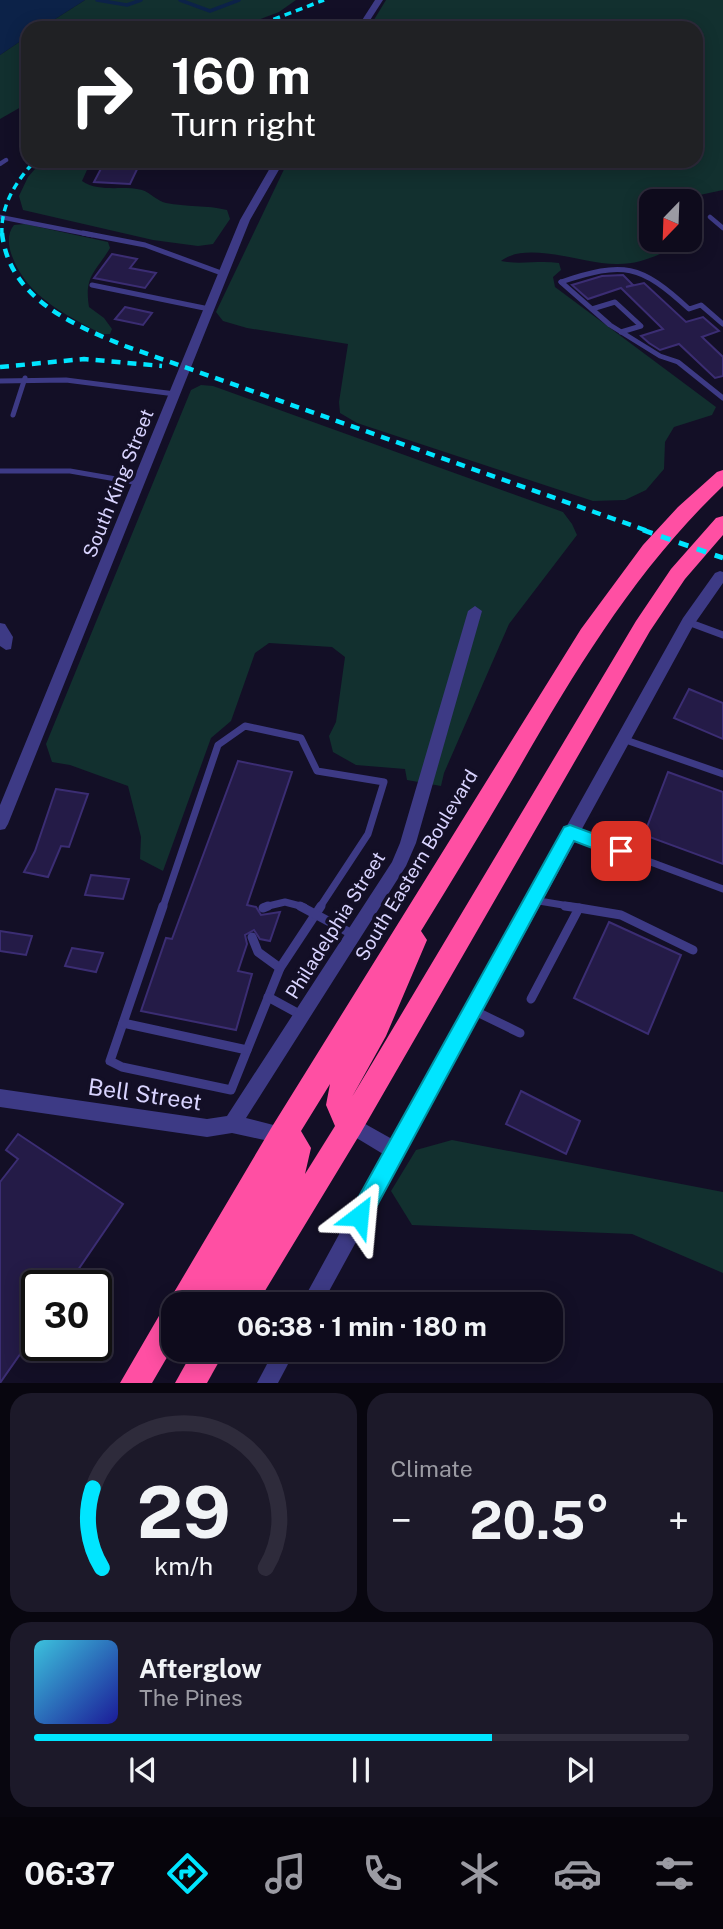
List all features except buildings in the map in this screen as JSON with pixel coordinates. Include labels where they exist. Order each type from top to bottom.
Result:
[{"type":"highway","name":"South Eastern Boulevard","points":[[190,1292],[447,867],[623,585],[661,535],[723,476]]},
{"type":"highway","points":[[247,1292],[351,1125],[643,626],[678,574],[723,523]]},
{"type":"highway","points":[[351,1125],[341,1115],[338,1103],[340,1091],[377,1027],[447,867]]},
{"type":"highway","points":[[222,1292],[240,1254],[294,1167],[297,1148],[292,1140],[283,1135]]},
{"type":"highway","points":[[135,1383],[161,1339]]},
{"type":"highway","points":[[178,1383],[188,1362]]},
{"type":"highway","points":[[190,1383],[203,1362]]},
{"type":"street","points":[[366,21],[379,0]]},
{"type":"street","name":"South King Street","points":[[0,824],[245,220],[275,168]]},
{"type":"street","points":[[318,1292],[532,899],[688,622],[720,576],[723,578]]},
{"type":"street","name":"Philadelphia Street","points":[[232,1124],[384,891],[408,843],[475,611]]},
{"type":"street","points":[[0,628],[6,637],[6,645]]},
{"type":"street","name":"Bell Street","points":[[0,1098],[207,1128],[232,1124],[283,1135]]},
{"type":"street","points":[[351,1125],[396,1151]]},
{"type":"street","points":[[267,1383],[279,1362]]},
{"type":"lane","points":[[0,164],[6,160]]},
{"type":"lane","points":[[0,217],[145,245],[223,274]]},
{"type":"lane","points":[[710,217],[723,228]]},
{"type":"lane","points":[[723,324],[701,305],[689,309],[658,281],[642,274],[610,267],[561,282],[621,332],[660,356],[678,362],[723,398]]},
{"type":"lane","points":[[92,285],[209,309]]},
{"type":"lane","points":[[592,309],[615,302],[640,326],[621,332]]},
{"type":"lane","points":[[13,415],[25,379]]},
{"type":"lane","points":[[0,381],[99,381],[175,394]]},
{"type":"lane","points":[[0,471],[31,468],[85,470],[139,482]]},
{"type":"lane","points":[[688,622],[723,635]]},
{"type":"lane","points":[[231,1090],[280,968],[368,834],[384,782],[317,771],[301,738],[245,726],[218,745],[110,1061],[122,1067],[231,1090],[249,1098]]},
{"type":"lane","points":[[623,739],[723,774]]},
{"type":"lane","points":[[570,832],[723,890]]},
{"type":"lane","points":[[532,899],[621,915],[694,950]]},
{"type":"lane","points":[[263,908],[280,901],[316,914],[355,935]]},
{"type":"lane","points":[[531,999],[579,908]]},
{"type":"lane","points":[[252,937],[253,945],[262,957],[280,968]]},
{"type":"lane","points":[[268,997],[303,1016]]},
{"type":"lane","points":[[472,1010],[520,1033]]},
{"type":"lane","points":[[123,1023],[247,1050]]},
{"type":"green space","points":[[85,0],[296,0],[279,12],[255,21],[52,21]]},
{"type":"green space","points":[[386,0],[723,0],[723,190],[702,195],[702,189],[639,189],[639,252],[660,254],[645,260],[624,264],[605,263],[526,253],[512,255],[501,261],[559,263],[561,270],[553,277],[555,287],[716,407],[712,415],[674,427],[665,442],[664,469],[646,490],[625,500],[593,501],[357,423],[340,413],[339,402],[348,344],[247,328],[223,321],[216,312],[285,168],[703,168],[703,21],[373,21]]},
{"type":"green space","points":[[21,41],[21,107],[0,119],[0,55]]},
{"type":"green space","points":[[36,168],[88,168],[82,181],[89,185],[142,190],[166,203],[227,210],[230,219],[213,244],[198,246],[153,240],[23,210],[19,196]]},
{"type":"green space","points":[[25,224],[108,242],[110,248],[89,281],[88,297],[89,307],[104,318],[112,329],[110,334],[102,334],[62,312],[27,283],[12,256],[9,244],[14,225]]},
{"type":"green space","points":[[201,385],[213,386],[563,512],[577,535],[509,624],[444,773],[441,786],[407,780],[405,769],[356,765],[333,752],[329,736],[336,722],[345,657],[332,647],[269,643],[255,653],[231,721],[211,738],[163,871],[140,859],[141,837],[128,786],[70,765],[52,762],[46,744],[191,390]]},
{"type":"green space","points":[[452,1140],[723,1192],[723,1273],[632,1234],[412,1225],[391,1191],[416,1150]]},
{"type":"water","points":[[0,0],[85,0],[52,21],[21,21],[21,41],[0,55]]},
{"type":"waterway","points":[[97,0],[127,5],[141,0]]},
{"type":"waterway","points":[[180,0],[210,11],[239,0]]},
{"type":"railway","points":[[269,21],[324,0]]},
{"type":"railway","points":[[2,233],[7,204],[29,168]]},
{"type":"railway","points":[[2,233],[7,256],[30,292],[46,306],[84,328],[125,346],[648,531]]},
{"type":"railway","points":[[0,367],[84,359],[162,366]]},
{"type":"railway","points":[[643,530],[723,558]]},
{"type":"route","points":[[359,1216],[570,832],[621,851]]}]
